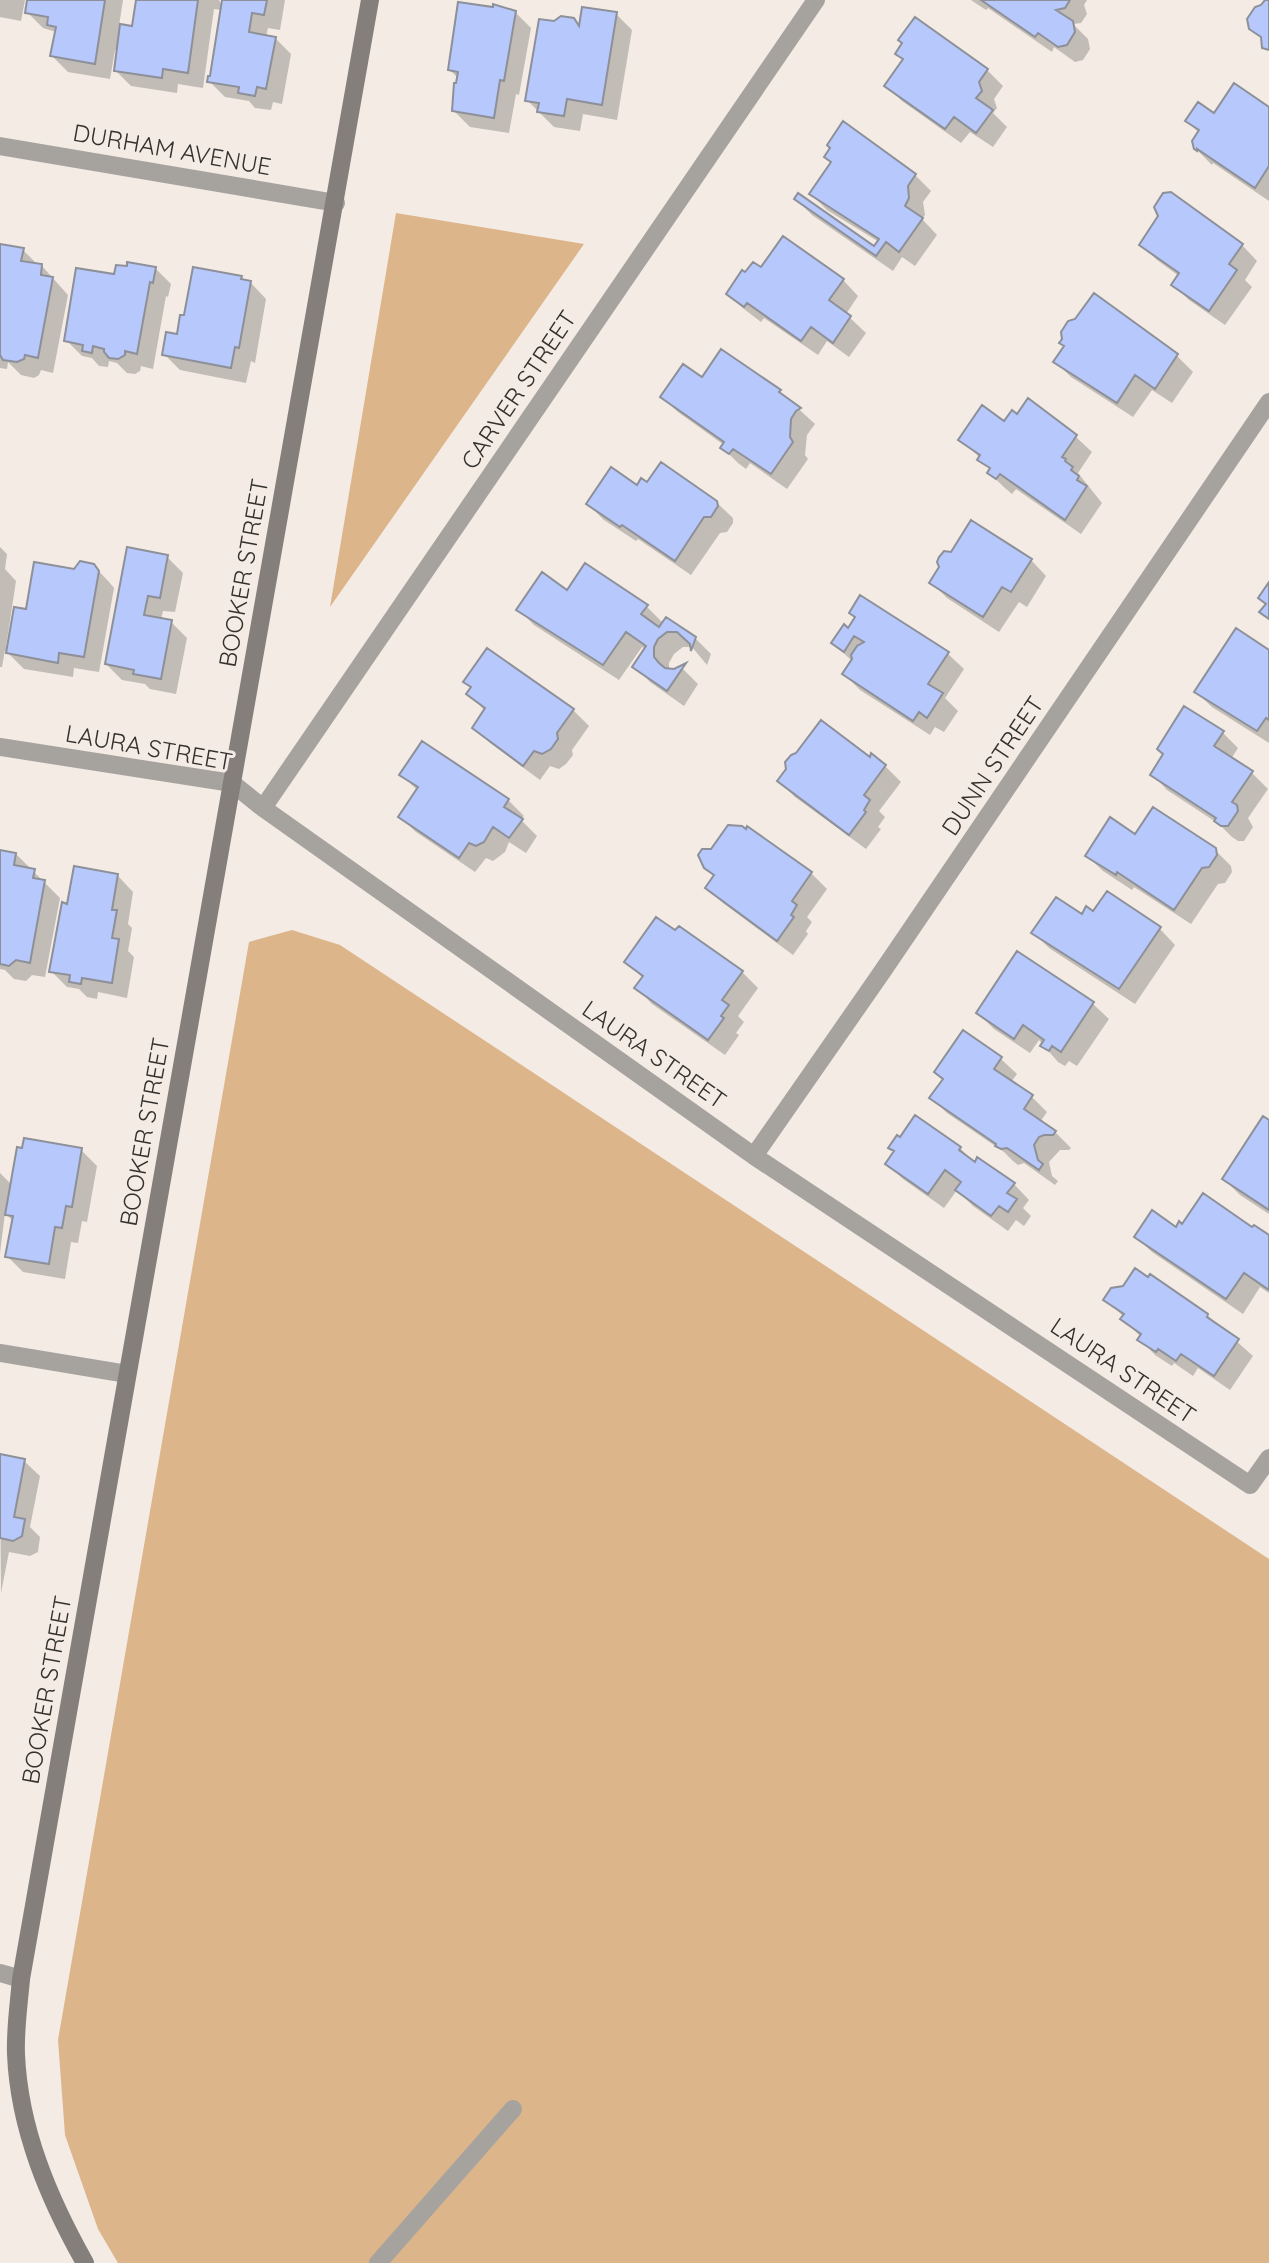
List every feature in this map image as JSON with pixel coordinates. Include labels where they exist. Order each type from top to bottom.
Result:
[{"type":"street","name":"BOOKER STREET","points":[[85,2263],[65,2228],[46,2184],[22,2110],[16,2053],[21,1979],[370,0]]},
{"type":"street","name":"CARVER STREET","points":[[263,808],[816,0]]},
{"type":"street","name":"DURHAM AVENUE","points":[[0,146],[336,203]]},
{"type":"street","name":"DUNN STREET","points":[[754,1156],[890,961],[1269,401]]},
{"type":"street","name":"LAURA STREET","points":[[0,747],[232,783],[263,808],[754,1156],[1251,1485],[1269,1458]]},
{"type":"street","points":[[0,1353],[127,1374]]},
{"type":"street","points":[[0,1973],[21,1979]]},
{"type":"street","points":[[377,2263],[513,2109]]},
{"type":"shaded area","points":[[396,213],[584,244],[330,607]]},
{"type":"shaded area","points":[[292,930],[340,945],[1269,1559],[1269,2263],[118,2263],[98,2229],[65,2135],[58,2040],[249,942]]},
{"type":"building","points":[[27,0],[105,0],[95,64],[50,56],[56,27],[47,25],[48,17],[25,13]]},
{"type":"building","points":[[136,0],[198,0],[188,73],[163,69],[162,78],[114,71],[120,24],[132,26]]},
{"type":"building","points":[[222,0],[267,0],[264,15],[252,13],[249,32],[276,37],[266,89],[257,87],[255,96],[238,93],[239,87],[207,82]]},
{"type":"building","points":[[981,0],[1070,0],[1065,8],[1056,10],[1073,21],[1075,32],[1067,45],[1058,47],[1038,33],[1035,37]]},
{"type":"building","points":[[1269,0],[1269,50],[1262,48],[1261,37],[1249,29],[1247,19],[1255,7]]},
{"type":"building","points":[[458,2],[493,7],[493,4],[516,11],[504,81],[500,80],[494,118],[452,111],[454,83],[458,72],[448,70]]},
{"type":"building","points":[[582,7],[617,12],[602,105],[567,99],[564,116],[537,112],[539,103],[525,101],[539,19],[554,21],[561,16],[574,18],[579,26]]},
{"type":"building","points":[[915,17],[988,69],[979,82],[982,91],[976,98],[993,110],[976,133],[954,117],[945,129],[884,86],[903,59],[895,54],[902,43],[898,40]]},
{"type":"building","points":[[1234,83],[1269,107],[1269,166],[1255,188],[1194,149],[1192,141],[1199,130],[1185,121],[1198,102],[1214,113]]},
{"type":"building","points":[[843,121],[916,174],[908,186],[909,198],[905,206],[923,218],[899,252],[886,242],[876,256],[794,199],[798,193],[874,246],[879,239],[809,194],[831,162],[824,157],[830,148],[827,145]]},
{"type":"building","points":[[1171,192],[1243,244],[1229,264],[1237,270],[1209,311],[1171,285],[1179,273],[1139,245],[1158,216],[1154,207],[1163,193]]},
{"type":"building","points":[[783,236],[844,279],[829,300],[851,316],[833,343],[811,327],[801,341],[747,303],[744,307],[726,294],[742,270],[745,272],[753,262],[761,267]]},
{"type":"building","points":[[0,244],[24,248],[21,261],[42,264],[41,275],[53,277],[38,358],[25,355],[24,359],[17,362],[3,360],[0,355]]},
{"type":"building","points":[[127,262],[156,267],[153,283],[150,282],[137,354],[125,351],[125,355],[118,359],[109,358],[104,349],[93,346],[92,353],[82,351],[83,345],[64,341],[76,268],[114,274],[116,265],[127,266]]},
{"type":"building","points":[[193,267],[242,276],[241,279],[251,281],[239,348],[235,347],[231,368],[162,355],[166,332],[177,334],[180,315],[184,315]]},
{"type":"building","points":[[1094,293],[1178,354],[1155,389],[1135,375],[1117,403],[1053,362],[1064,346],[1059,343],[1062,339],[1061,332],[1068,321],[1075,319]]},
{"type":"building","points":[[721,349],[781,390],[779,392],[801,408],[791,419],[790,437],[793,442],[771,474],[733,449],[729,454],[720,448],[724,442],[660,397],[683,364],[702,377]]},
{"type":"building","points":[[1028,398],[1077,435],[1062,457],[1079,476],[1077,480],[1087,486],[1065,520],[1000,474],[996,479],[987,473],[990,468],[977,460],[980,455],[958,440],[982,405],[1004,421],[1012,410],[1017,414]]},
{"type":"building","points":[[661,462],[717,501],[718,506],[711,517],[704,517],[675,561],[586,504],[611,467],[637,485],[641,478],[647,482]]},
{"type":"building","points":[[971,520],[1032,559],[1011,592],[1002,587],[983,617],[929,583],[939,567],[939,557],[944,551],[951,552]]},
{"type":"building","points":[[127,547],[168,555],[160,598],[148,596],[144,615],[172,620],[161,679],[133,674],[134,670],[105,664]]},
{"type":"building","points":[[80,561],[94,564],[99,571],[84,657],[59,653],[58,663],[6,653],[14,607],[26,609],[34,562],[74,569]]},
{"type":"building","points":[[585,563],[648,605],[641,614],[659,627],[666,617],[696,637],[691,651],[690,644],[677,632],[667,632],[658,639],[654,647],[654,657],[659,663],[665,668],[674,669],[686,663],[667,691],[632,667],[646,646],[626,632],[603,665],[516,610],[542,572],[567,590]]},
{"type":"building","points":[[1269,582],[1269,619],[1259,612],[1266,604],[1258,598]]},
{"type":"building","points":[[860,595],[949,652],[928,684],[943,693],[927,718],[919,712],[913,721],[842,674],[857,646],[864,642],[854,636],[844,652],[831,643],[844,624],[848,628],[855,617],[849,613]]},
{"type":"building","points":[[1236,628],[1269,650],[1269,720],[1266,718],[1257,731],[1194,692]]},
{"type":"building","points":[[487,648],[574,709],[557,733],[558,739],[551,749],[542,754],[534,751],[523,766],[472,728],[485,708],[466,694],[471,687],[463,682]]},
{"type":"building","points":[[1184,706],[1224,731],[1214,746],[1253,771],[1232,802],[1237,805],[1238,811],[1228,826],[1221,826],[1214,821],[1216,818],[1150,775],[1163,754],[1157,749]]},
{"type":"building","points":[[821,720],[870,757],[871,753],[886,765],[864,795],[870,800],[864,810],[866,812],[849,835],[777,781],[786,769],[785,762],[796,753]]},
{"type":"building","points":[[422,741],[509,799],[504,807],[523,819],[509,838],[493,827],[484,842],[476,846],[469,843],[459,858],[398,817],[418,787],[399,775]]},
{"type":"building","points":[[1153,807],[1216,848],[1217,855],[1209,867],[1202,868],[1174,910],[1117,872],[1116,875],[1085,856],[1110,817],[1135,834]]},
{"type":"building","points":[[728,825],[746,829],[747,826],[812,872],[792,901],[797,905],[791,915],[794,917],[777,941],[705,888],[714,875],[704,868],[698,855],[702,849],[711,849]]},
{"type":"building","points":[[0,850],[16,853],[14,865],[35,869],[33,878],[45,880],[30,963],[16,960],[9,966],[0,964]]},
{"type":"building","points":[[74,866],[118,874],[112,910],[117,910],[112,938],[119,939],[112,983],[82,978],[81,984],[69,982],[70,975],[49,972],[62,902],[67,904]]},
{"type":"building","points":[[1107,891],[1161,927],[1119,989],[1031,933],[1056,897],[1082,914],[1086,906],[1093,911]]},
{"type":"building","points":[[656,917],[675,930],[679,926],[743,971],[722,1000],[729,1005],[721,1016],[724,1018],[708,1040],[634,988],[643,976],[624,962]]},
{"type":"building","points":[[1017,951],[1094,1002],[1061,1052],[1052,1046],[1049,1051],[1040,1046],[1044,1040],[1023,1025],[1014,1039],[976,1013]]},
{"type":"building","points":[[963,1030],[1002,1057],[994,1069],[1033,1095],[1024,1109],[1056,1131],[1053,1135],[1039,1137],[1034,1145],[1038,1160],[1043,1164],[1039,1170],[1007,1148],[995,1146],[996,1144],[929,1098],[943,1079],[934,1072]]},
{"type":"building","points":[[915,1115],[961,1147],[959,1150],[975,1162],[977,1157],[1015,1183],[1007,1193],[1017,1199],[1008,1212],[999,1206],[991,1216],[955,1190],[961,1182],[945,1170],[928,1194],[885,1164],[894,1151],[888,1148],[897,1135],[900,1137]]},
{"type":"building","points":[[1263,1116],[1269,1120],[1269,1210],[1222,1179]]},
{"type":"building","points":[[24,1138],[82,1148],[72,1207],[66,1206],[62,1228],[55,1227],[49,1264],[5,1257],[13,1216],[5,1215],[17,1147],[22,1148]]},
{"type":"building","points":[[1203,1193],[1252,1227],[1254,1225],[1269,1235],[1269,1290],[1244,1273],[1226,1299],[1134,1237],[1152,1210],[1176,1227],[1179,1221],[1182,1224]]},
{"type":"building","points":[[1135,1268],[1148,1277],[1150,1274],[1239,1339],[1214,1376],[1181,1354],[1176,1361],[1137,1340],[1141,1334],[1120,1319],[1124,1314],[1103,1300],[1111,1288],[1123,1286]]},
{"type":"building","points":[[0,1454],[25,1459],[14,1517],[25,1519],[22,1536],[13,1541],[0,1538]]}]
